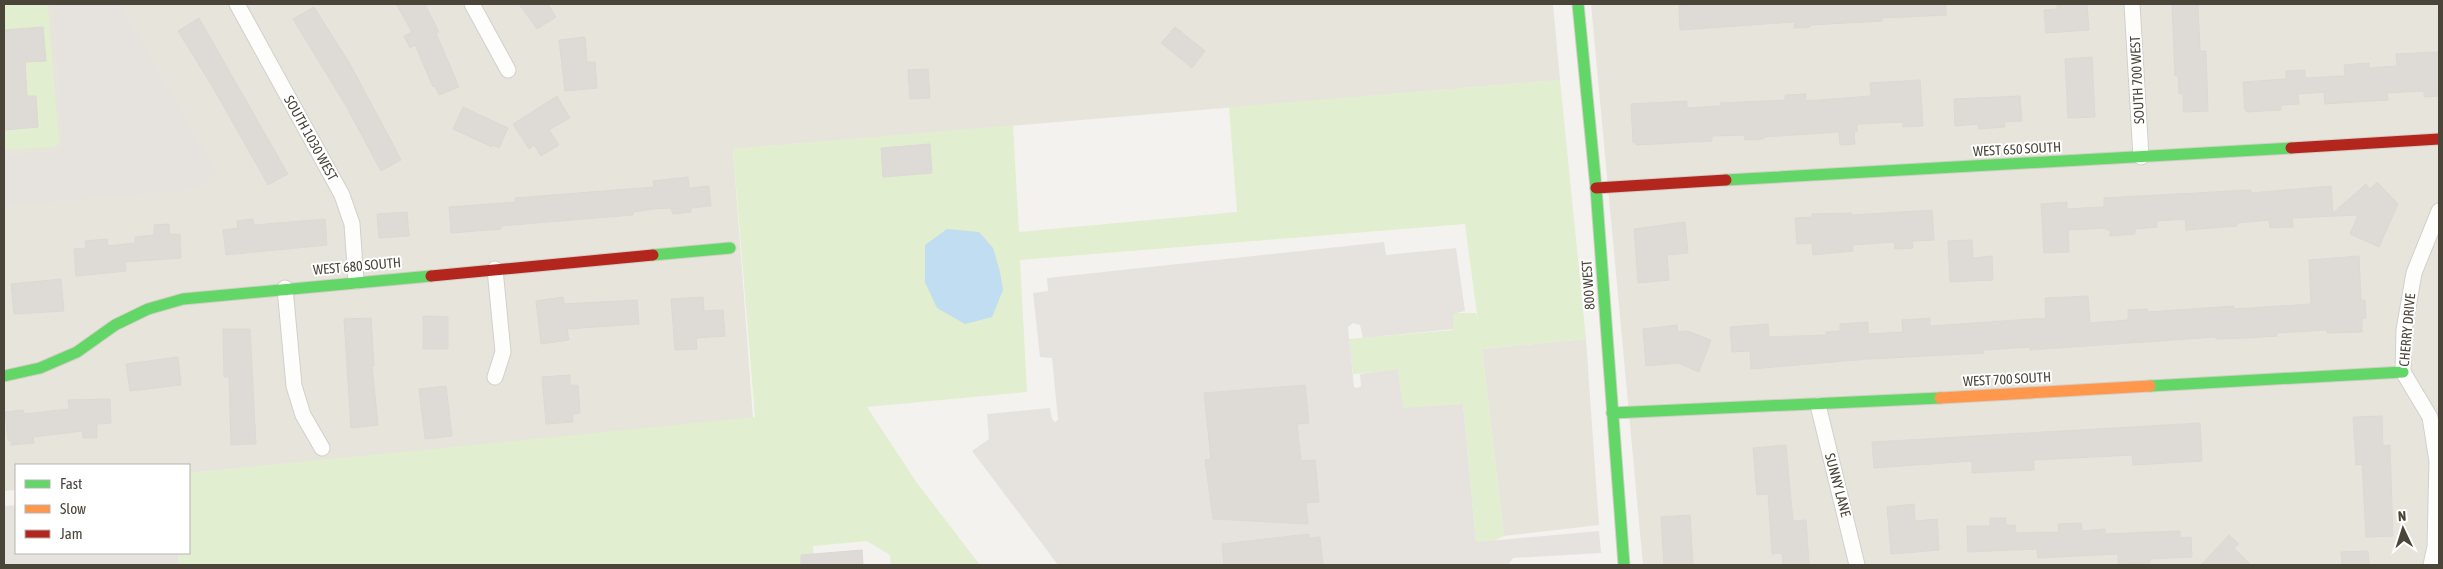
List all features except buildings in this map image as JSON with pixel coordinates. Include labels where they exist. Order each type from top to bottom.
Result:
[{"type":"street","name":"SOUTH 1030 WEST","points":[[237,4],[342,195],[352,224],[356,281]]},
{"type":"street","points":[[472,4],[508,70]]},
{"type":"street","name":"800 WEST","points":[[1578,4],[1596,188],[1624,565]]},
{"type":"street","name":"SOUTH 700 WEST","points":[[2132,4],[2141,157]]},
{"type":"street","name":"WEST 650 SOUTH","points":[[1596,188],[2439,139]]},
{"type":"street","name":"CHERRY DRIVE","points":[[2430,565],[2435,547],[2438,461],[2430,417],[2403,372],[2404,330],[2414,273],[2439,211]]},
{"type":"street","name":"WEST 680 SOUTH","points":[[4,376],[40,368],[77,352],[115,324],[148,309],[183,299],[356,281],[730,248]]},
{"type":"street","points":[[495,269],[503,352],[495,378]]},
{"type":"street","points":[[285,288],[294,386],[303,415],[322,448]]},
{"type":"street","name":"WEST 700 SOUTH","points":[[1612,414],[1818,405],[2403,372]]},
{"type":"street","name":"SUNNY LANE","points":[[1818,405],[1857,565]]},
{"type":"shaded area","points":[[4,4],[1553,4],[1560,80],[733,149],[753,419],[190,473],[190,464],[15,464],[15,490],[4,491]]},
{"type":"shaded area","points":[[53,4],[120,4],[216,172],[200,189],[4,206],[4,155],[59,151],[63,144]]},
{"type":"shaded area","points":[[1591,4],[2439,4],[2439,565],[1643,565]]},
{"type":"shaded area","points":[[1384,242],[1386,255],[1456,248],[1465,311],[1453,314],[1453,329],[1363,338],[1360,325],[1353,323],[1348,327],[1354,387],[1361,386],[1360,374],[1398,369],[1403,408],[1463,404],[1476,542],[1599,531],[1601,553],[1513,558],[1508,565],[1058,565],[972,451],[989,439],[987,414],[1050,408],[1052,419],[1055,422],[1058,420],[1052,358],[1040,357],[1033,293],[1048,291],[1047,278]]},
{"type":"shaded area","points":[[1586,339],[1599,525],[1504,536],[1482,349]]},
{"type":"shaded area","points":[[15,505],[15,554],[178,554],[179,565],[4,565],[4,506]]},
{"type":"green space","points":[[4,4],[48,4],[59,143],[55,147],[4,150]]},
{"type":"green space","points":[[1560,80],[1586,339],[1482,349],[1504,536],[1493,541],[1476,542],[1463,404],[1403,409],[1398,370],[1353,374],[1349,339],[1453,330],[1453,313],[1476,313],[1478,322],[1465,224],[1020,260],[1027,392],[867,407],[917,483],[980,565],[891,565],[890,555],[867,541],[813,546],[814,565],[179,565],[178,554],[190,554],[190,473],[755,417],[733,149],[1013,125],[1019,232],[1237,212],[1229,107]]},
{"type":"water","points":[[947,229],[979,232],[993,248],[1003,290],[992,317],[965,324],[937,308],[925,282],[925,245]]},
{"type":"traffic: fast","points":[[1578,4],[1596,188],[1624,565]]},
{"type":"traffic: fast","points":[[1726,180],[2291,148]]},
{"type":"traffic: fast","points":[[653,255],[730,248]]},
{"type":"traffic: fast","points":[[4,376],[40,368],[77,352],[115,325],[148,309],[183,299],[431,276]]},
{"type":"traffic: fast","points":[[2150,386],[2403,372]]},
{"type":"traffic: fast","points":[[1612,413],[1940,398]]},
{"type":"traffic: slow","points":[[1940,398],[2150,386]]},
{"type":"traffic: jam","points":[[2291,148],[2439,139]]},
{"type":"traffic: jam","points":[[1596,188],[1726,180]]},
{"type":"traffic: jam","points":[[431,276],[653,255]]}]
